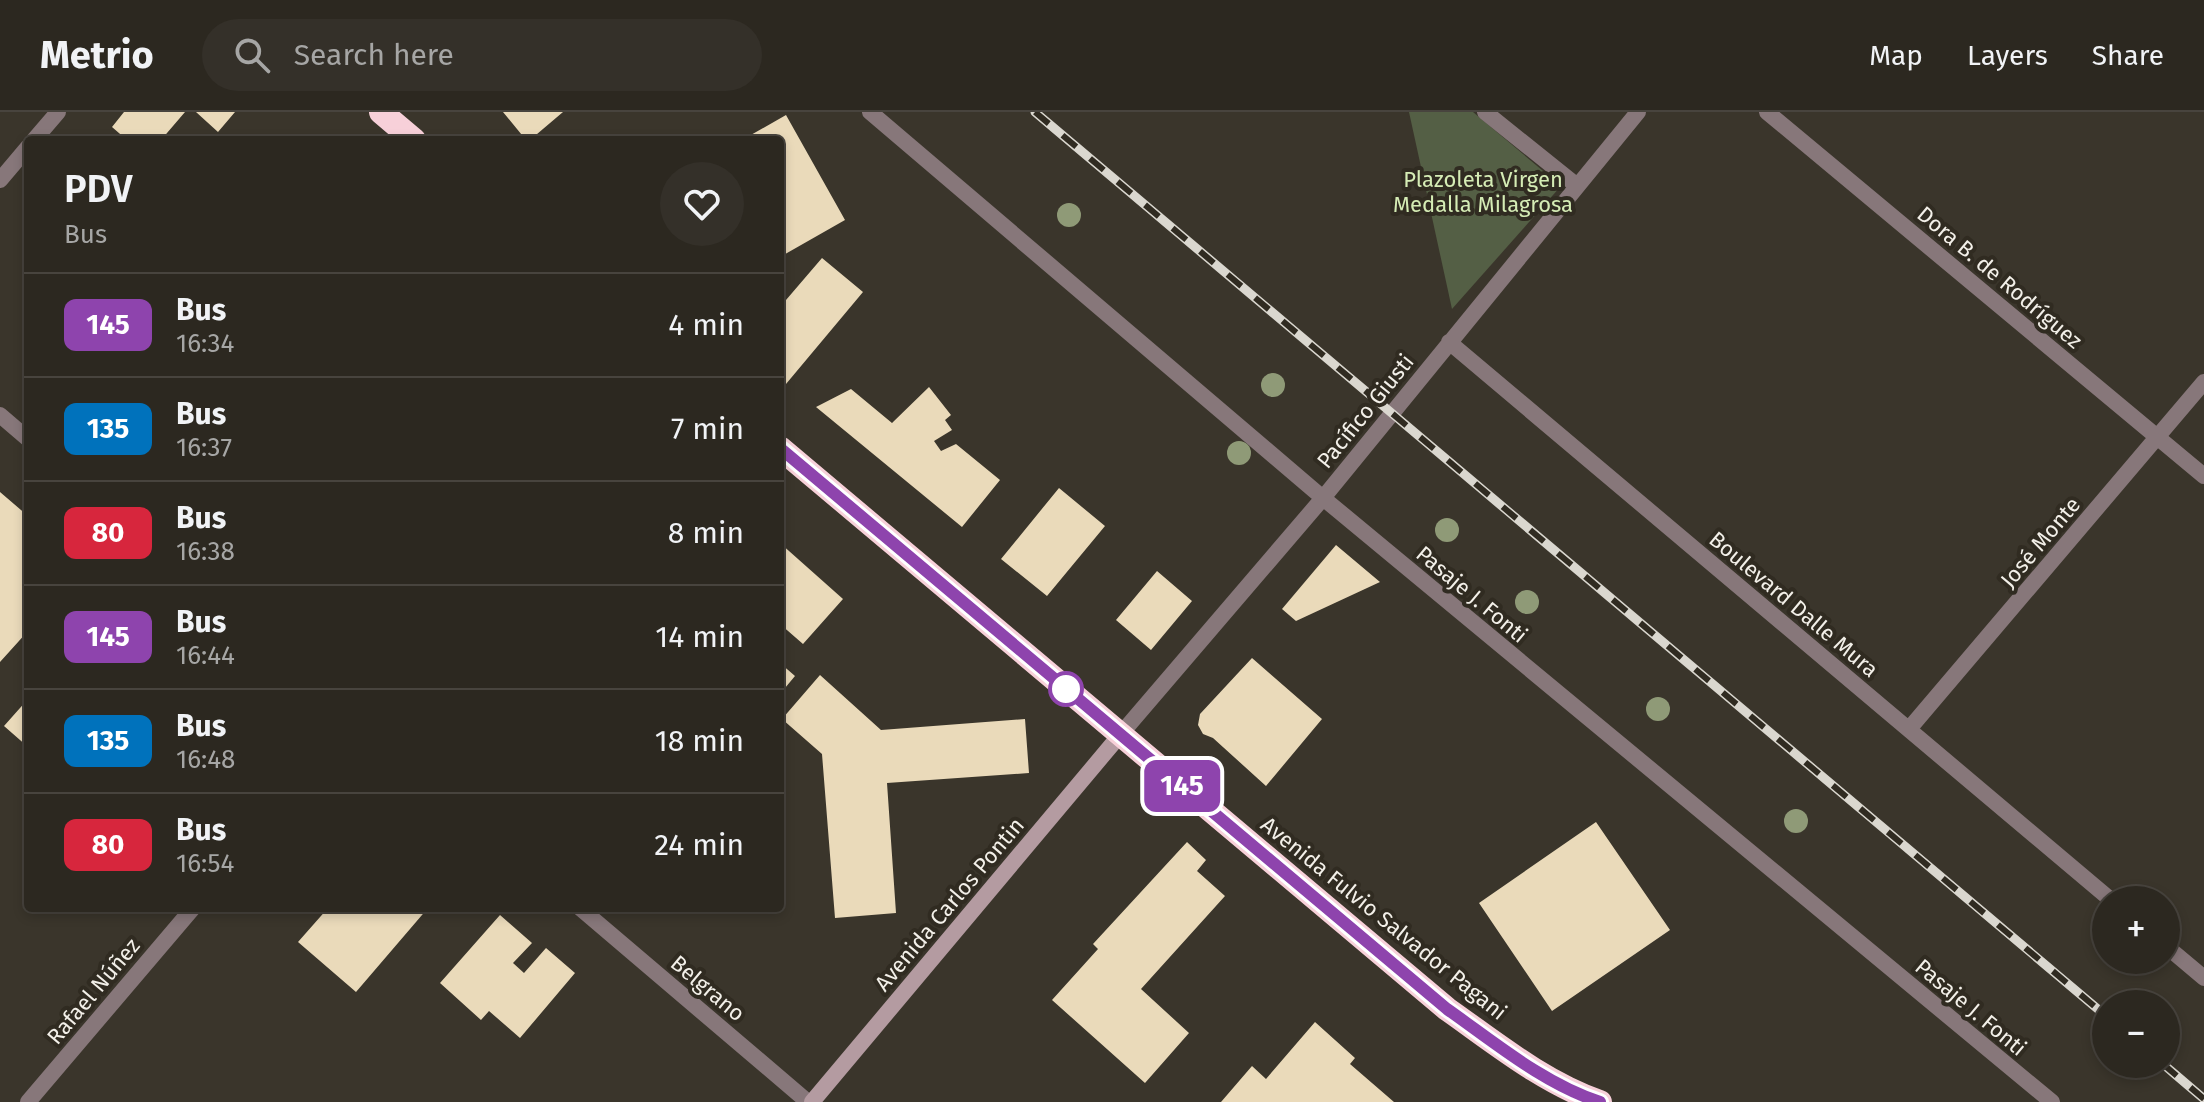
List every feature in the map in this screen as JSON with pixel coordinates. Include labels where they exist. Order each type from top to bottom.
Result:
[{"type":"highway","points":[[381,112],[409,136]]},
{"type":"highway","name":"Avenida Fulvio Salvador Pagani","points":[[784,451],[1447,1009],[1588,1100]]},
{"type":"main road","name":"Avenida Carlos Pontin","points":[[810,1102],[1120,735]]},
{"type":"street","points":[[37,136],[58,112]]},
{"type":"street","name":"Pasaje J. Fonti","points":[[870,112],[1323,498],[2052,1102]]},
{"type":"street","points":[[1485,112],[1576,185]]},
{"type":"street","name":"Pacífico Giusti","points":[[1120,735],[1323,498],[1638,112]]},
{"type":"street","name":"Dora B. de Rodríguez","points":[[1767,112],[2204,476]]},
{"type":"street","points":[[0,180],[24,152]]},
{"type":"street","name":"Boulevard Dalle Mura","points":[[1449,342],[2094,886]]},
{"type":"street","name":"José Monte","points":[[1909,729],[2204,382]]},
{"type":"street","points":[[0,415],[24,436]]},
{"type":"street","name":"Rafael Núñez","points":[[28,1102],[190,912]]},
{"type":"street","name":"Belgrano","points":[[585,912],[810,1102]]},
{"type":"street","points":[[2180,958],[2204,978]]},
{"type":"green space","name":"Plazoleta Virgen Medalla Milagrosa","points":[[1409,112],[1473,112],[1561,186],[1452,309]]},
{"type":"building","points":[[124,112],[185,112],[164,136],[122,136],[112,127]]},
{"type":"building","points":[[196,112],[235,112],[218,132]]},
{"type":"building","points":[[503,112],[563,112],[535,136],[523,136]]},
{"type":"building","points":[[786,115],[845,220],[784,255],[784,136],[749,136]]},
{"type":"building","points":[[822,258],[863,292],[786,384],[784,382],[784,302]]},
{"type":"building","points":[[929,387],[951,415],[945,420],[952,430],[934,441],[941,451],[956,444],[1000,480],[962,527],[816,407],[851,389],[892,423]]},
{"type":"building","points":[[1059,488],[1105,526],[1047,596],[1001,559]]},
{"type":"building","points":[[0,492],[24,513],[24,635],[0,662]]},
{"type":"building","points":[[1336,545],[1380,582],[1296,621],[1282,609]]},
{"type":"building","points":[[784,547],[843,599],[803,644],[784,627]]},
{"type":"building","points":[[1157,571],[1192,601],[1151,650],[1116,620]]},
{"type":"building","points":[[1252,658],[1322,719],[1266,786],[1213,738],[1203,734],[1198,725],[1200,714]]},
{"type":"building","points":[[784,666],[795,676],[784,689]]},
{"type":"building","points":[[820,675],[881,730],[1025,719],[1029,773],[887,783],[896,913],[835,918],[822,754],[784,721],[784,717]]},
{"type":"building","points":[[24,704],[24,744],[4,726]]},
{"type":"building","points":[[1596,822],[1670,930],[1552,1011],[1479,903]]},
{"type":"building","points":[[1187,842],[1206,860],[1197,871],[1225,896],[1141,989],[1189,1033],[1145,1083],[1052,1000],[1098,949],[1093,944]]},
{"type":"building","points":[[324,912],[425,912],[356,992],[298,942]]},
{"type":"building","points":[[500,915],[532,943],[513,963],[524,973],[546,948],[575,973],[520,1038],[489,1011],[481,1020],[440,983]]},
{"type":"building","points":[[1315,1022],[1355,1058],[1350,1064],[1394,1102],[1221,1102],[1252,1066],[1266,1079]]},
{"type":"railway","points":[[1035,112],[2092,1004]]},
{"type":"railway","points":[[2179,1078],[2204,1099]]},
{"type":"bus line","name":"145","points":[[784,451],[1447,1009],[1532,1066],[1584,1097],[1600,1102]]}]
